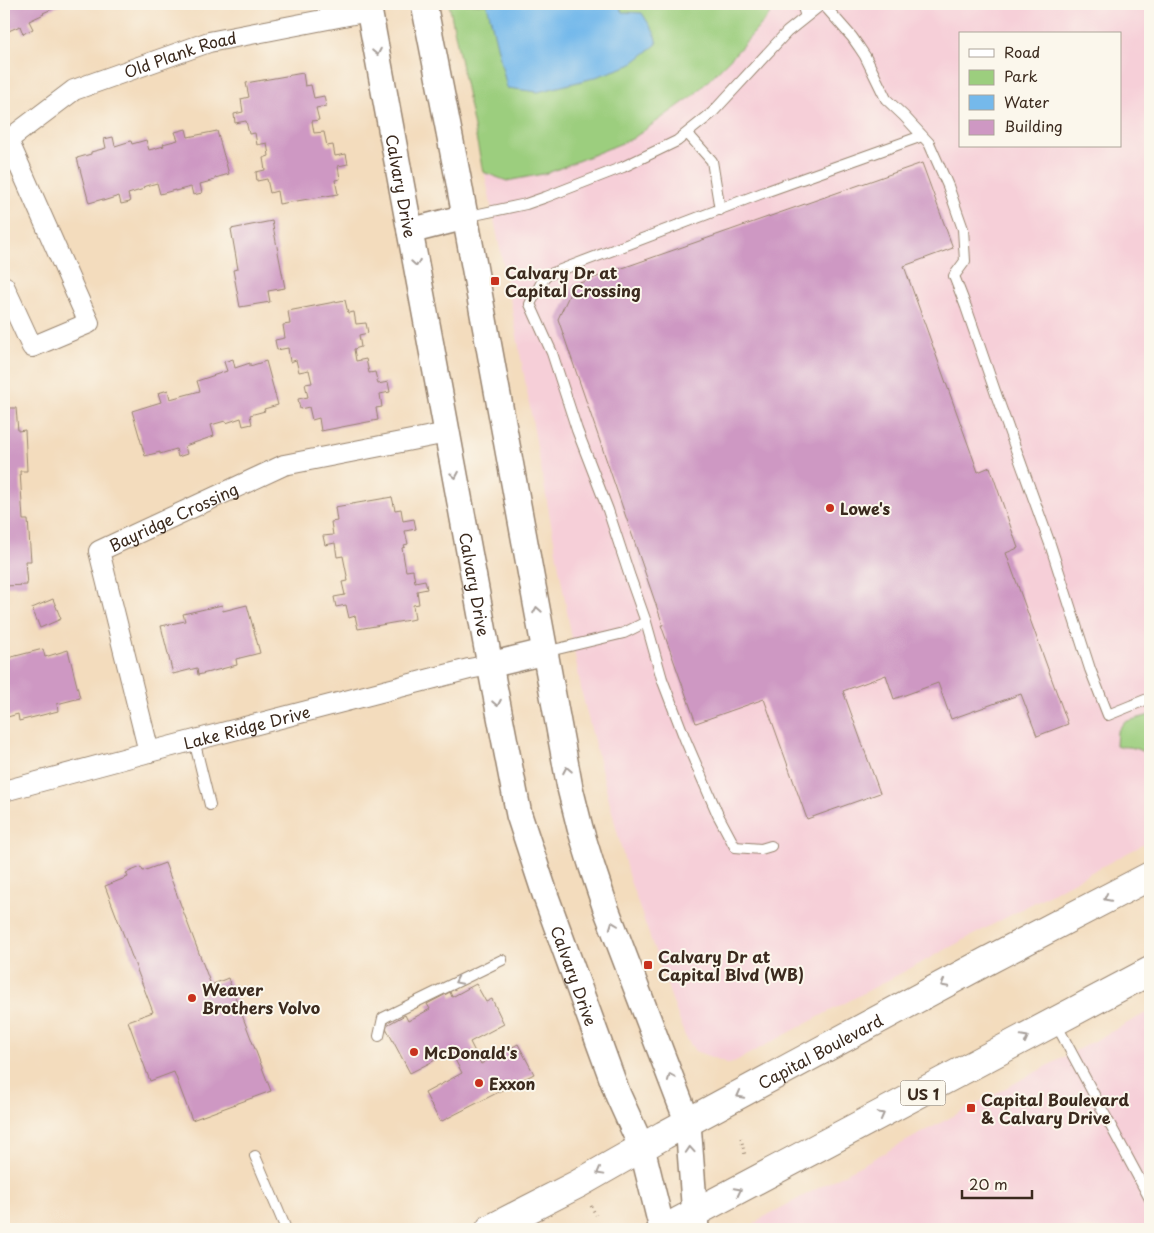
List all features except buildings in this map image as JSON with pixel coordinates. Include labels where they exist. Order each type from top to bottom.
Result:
[{"type":"highway","name":"Capital Boulevard","points":[[490,1229],[578,1184],[987,961],[1150,876]]},
{"type":"highway","name":"US 1","points":[[663,1229],[695,1221],[754,1182],[1150,971]]},
{"type":"street","points":[[424,4],[570,788],[580,828],[605,906],[688,1123],[695,1221]]},
{"type":"street","name":"Old Plank Road","points":[[4,286],[32,347],[90,323],[6,141],[74,90],[209,42],[369,7]]},
{"type":"street","name":"Calvary Drive","points":[[369,7],[519,815],[546,897],[618,1095],[642,1148],[663,1229]]},
{"type":"street","points":[[410,231],[465,217]]},
{"type":"street","name":"Bayridge Crossing","points":[[149,752],[99,551],[284,465],[447,433]]},
{"type":"street","points":[[490,665],[544,652]]},
{"type":"street","name":"Lake Ridge Drive","points":[[4,791],[194,740],[490,665]]},
{"type":"lane","points":[[802,4],[806,17]]},
{"type":"lane","points":[[465,217],[526,204],[546,197],[623,167],[677,141],[712,113],[787,32],[822,4],[859,47],[886,99],[929,143],[948,186],[963,229],[965,261],[954,276],[1050,544],[1090,669],[1108,714],[1150,698]]},
{"type":"lane","points":[[687,133],[712,162],[720,210]]},
{"type":"lane","points":[[771,846],[761,849],[734,847],[718,815],[662,679],[646,622],[608,510],[577,430],[552,353],[530,304],[545,276],[922,136]]},
{"type":"lane","points":[[544,652],[624,633],[646,622]]},
{"type":"lane","points":[[194,740],[210,805]]},
{"type":"lane","points":[[380,1036],[383,1018],[502,960]]},
{"type":"lane","points":[[1055,1022],[1150,1199]]},
{"type":"lane","points":[[255,1156],[286,1229]]},
{"type":"path","points":[[741,1138],[745,1154]]},
{"type":"path","points":[[591,1206],[596,1215]]},
{"type":"shaded area","points":[[450,4],[1150,4],[1150,841],[730,1064],[695,1051],[685,1036],[629,878],[582,694],[510,298]]},
{"type":"shaded area","points":[[1150,1011],[1150,1229],[748,1229],[762,1218]]},
{"type":"green space","points":[[449,4],[778,4],[735,54],[694,95],[632,139],[548,173],[507,181],[483,172]]},
{"type":"green space","points":[[1150,715],[1150,756],[1134,748],[1116,745],[1117,732],[1124,722]]},
{"type":"water","points":[[487,4],[618,4],[622,12],[642,13],[654,32],[657,44],[630,65],[590,79],[538,92],[507,88]]},
{"type":"place","name":"Calvary Dr at Capital Crossing","points":[[495,281]]},
{"type":"place","name":"Lowe's","points":[[830,508]]},
{"type":"place","name":"Calvary Dr at Capital Blvd (WB)","points":[[648,965]]},
{"type":"place","name":"Weaver Brothers Volvo","points":[[192,998]]},
{"type":"place","name":"McDonald's","points":[[414,1052]]},
{"type":"place","name":"Exxon","points":[[479,1083]]},
{"type":"place","name":"Capital Boulevard & Calvary Drive","points":[[971,1108]]}]
